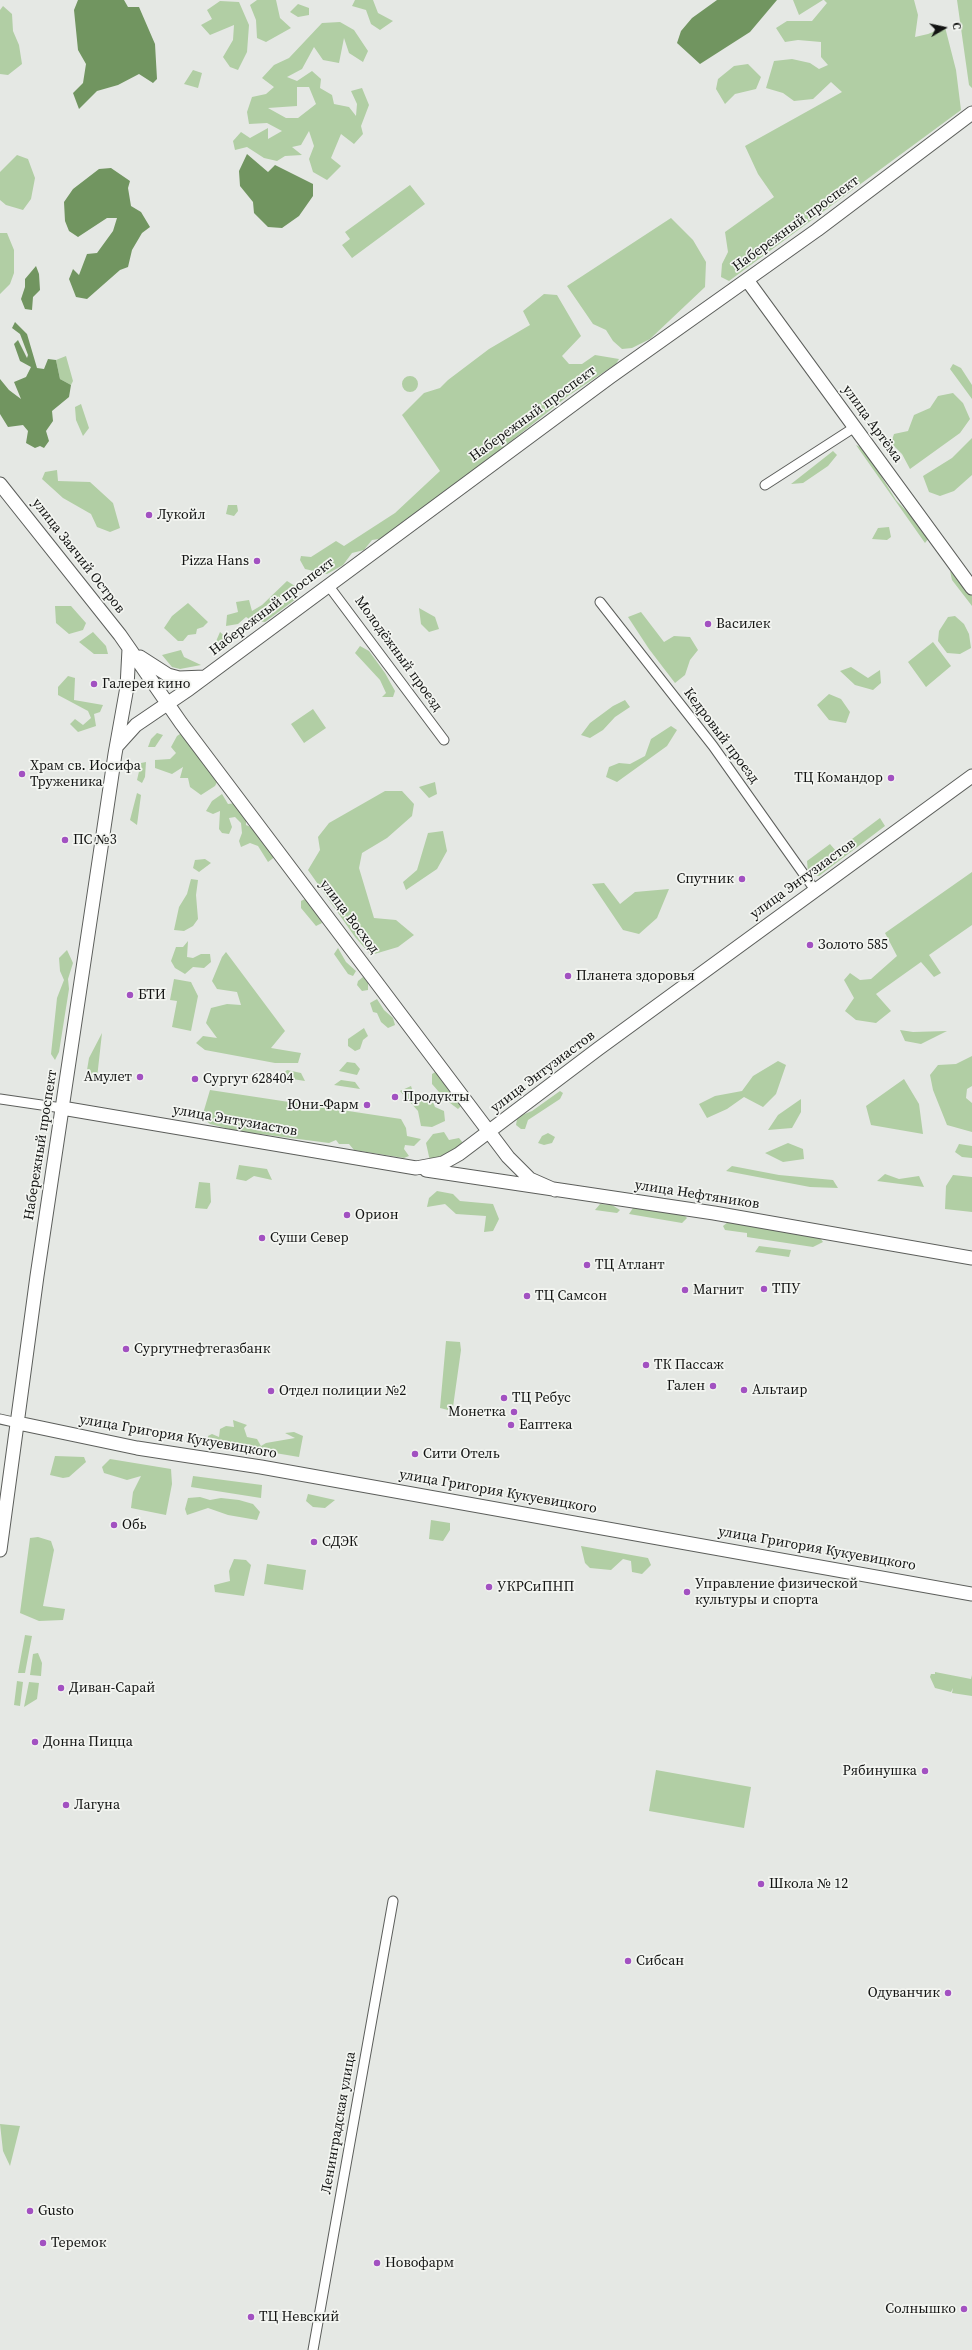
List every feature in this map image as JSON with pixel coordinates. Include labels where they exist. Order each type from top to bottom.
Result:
[{"type":"main road","name":"Набережный проспект","points":[[117,746],[136,725],[205,677],[610,377],[817,230],[972,113]]},
{"type":"main road","name":"улица Артёма","points":[[747,280],[972,588]]},
{"type":"main road","name":"улица Заячий Остров","points":[[0,484],[85,589],[129,649]]},
{"type":"main road","name":"Набережный проспект","points":[[0,1550],[62,1108],[117,746],[128,687],[129,649]]},
{"type":"main road","points":[[129,649],[157,670],[168,675],[179,678],[205,677]]},
{"type":"main road","name":"улица Восход","points":[[129,649],[516,1168],[530,1179],[555,1190]]},
{"type":"main road","name":"улица Энтузиастов","points":[[62,1108],[416,1168],[443,1163],[459,1154],[815,890],[972,776]]},
{"type":"main road","name":"улица Нефтяников","points":[[416,1168],[714,1213],[972,1258]]},
{"type":"main road","name":"улица Григория Кукуевицкого","points":[[18,1422],[137,1448],[363,1485],[972,1594]]},
{"type":"street","points":[[765,485],[855,427]]},
{"type":"street","name":"Молодёжный проезд","points":[[328,585],[444,740]]},
{"type":"street","name":"Кедровый проезд","points":[[600,602],[713,746],[815,890]]},
{"type":"street","points":[[0,1099],[62,1108]]},
{"type":"street","points":[[0,1419],[18,1422]]},
{"type":"street","name":"Ленинградская улица","points":[[313,2350],[393,1901]]},
{"type":"shaded area","points":[[78,0],[124,0],[128,7],[139,7],[155,44],[157,79],[153,83],[139,74],[118,85],[97,91],[79,109],[73,93],[83,83],[86,64],[78,50],[74,10]]},
{"type":"shaded area","points":[[257,0],[276,0],[280,18],[291,28],[266,42],[257,38],[256,20],[250,5]]},
{"type":"shaded area","points":[[355,0],[373,0],[378,13],[393,21],[380,30],[371,24],[366,10],[352,6]]},
{"type":"shaded area","points":[[717,0],[777,0],[750,32],[700,64],[677,43],[681,31],[692,18]]},
{"type":"shaded area","points":[[793,0],[823,0],[799,15]]},
{"type":"shaded area","points":[[824,0],[914,0],[918,15],[915,37],[928,34],[945,27],[956,70],[961,110],[729,281],[721,277],[722,264],[728,252],[725,232],[774,197],[758,174],[745,146],[842,92],[831,82],[813,99],[794,101],[783,93],[766,88],[774,61],[792,59],[810,63],[819,69],[828,65],[821,57],[821,42],[798,40],[785,42],[776,28],[787,21],[812,21],[827,3]]},
{"type":"shaded area","points":[[957,0],[972,0],[972,88],[969,85]]},
{"type":"shaded area","points":[[220,1],[239,2],[249,25],[247,52],[238,70],[230,67],[223,57],[233,40],[234,25],[210,35],[201,25],[212,19],[207,10]]},
{"type":"shaded area","points":[[298,4],[309,8],[309,15],[298,17],[290,12]]},
{"type":"shaded area","points":[[3,6],[12,14],[13,31],[19,45],[22,64],[8,75],[0,74],[0,10]]},
{"type":"shaded area","points":[[340,22],[354,30],[368,51],[363,62],[349,53],[344,38],[339,63],[323,60],[314,47],[302,69],[287,77],[297,81],[312,71],[321,79],[320,88],[332,95],[334,104],[349,107],[356,116],[357,104],[351,91],[362,88],[369,105],[361,126],[363,134],[354,144],[341,134],[331,158],[341,166],[327,180],[313,172],[309,159],[314,146],[309,131],[301,145],[292,147],[302,155],[285,156],[277,161],[264,158],[247,147],[235,150],[233,141],[241,132],[250,138],[268,128],[268,139],[282,131],[267,123],[249,124],[247,112],[252,97],[266,94],[274,87],[262,78],[274,65],[289,58],[322,23]],"holes":[[[297,87],[309,87],[316,104],[298,118],[286,118],[268,108],[297,106]]]},
{"type":"shaded area","points":[[748,64],[761,77],[756,89],[735,94],[725,104],[716,89],[718,79],[734,66]]},
{"type":"shaded area","points":[[193,70],[202,73],[198,88],[184,84]]},
{"type":"shaded area","points":[[247,154],[268,172],[275,165],[313,184],[313,196],[299,216],[282,228],[268,227],[254,213],[253,202],[240,186],[239,171]]},
{"type":"shaded area","points":[[17,155],[28,159],[35,178],[31,199],[23,210],[6,205],[0,200],[0,172]]},
{"type":"shaded area","points":[[111,168],[130,181],[128,188],[131,206],[141,212],[150,227],[142,233],[132,250],[128,267],[120,270],[87,299],[76,297],[69,279],[73,269],[79,275],[87,254],[97,253],[113,231],[117,218],[107,218],[78,237],[69,231],[65,221],[64,202],[73,189],[99,169]]},
{"type":"shaded area","points":[[410,185],[425,204],[352,258],[342,245],[350,239],[345,232]]},
{"type":"shaded area","points":[[671,218],[693,240],[706,262],[705,287],[650,339],[632,348],[622,349],[613,341],[606,330],[593,324],[567,286]]},
{"type":"shaded area","points":[[0,233],[7,233],[14,250],[14,273],[10,284],[0,294]]},
{"type":"shaded area","points":[[36,266],[39,274],[40,290],[33,297],[32,310],[25,309],[21,299],[25,287],[25,279]]},
{"type":"shaded area","points":[[544,294],[557,295],[581,336],[562,356],[569,364],[582,364],[595,355],[619,359],[616,364],[568,396],[418,515],[385,538],[372,540],[364,550],[352,553],[343,565],[327,574],[305,569],[300,560],[301,556],[311,557],[336,541],[344,546],[395,513],[440,471],[402,415],[424,393],[440,388],[448,380],[489,349],[530,325],[523,311]]},
{"type":"shaded area","points":[[15,322],[27,334],[37,368],[44,369],[48,359],[56,360],[60,379],[71,385],[69,397],[52,411],[53,421],[46,431],[49,441],[44,448],[40,446],[35,448],[26,443],[28,431],[23,425],[8,427],[0,414],[0,379],[9,390],[21,399],[14,382],[26,377],[31,367],[20,361],[14,344],[18,340],[27,358],[28,355],[20,334],[12,328]]},
{"type":"shaded area","points":[[66,356],[73,381],[71,385],[60,379],[56,360]]},
{"type":"shaded area","points":[[953,364],[961,368],[972,385],[972,399],[950,369]]},
{"type":"shaded area","points":[[410,376],[416,378],[418,384],[416,390],[410,392],[404,390],[402,384],[404,378]]},
{"type":"shaded area","points":[[953,393],[963,403],[970,419],[960,433],[910,469],[902,454],[891,443],[894,434],[908,431],[914,415],[930,408],[938,396]]},
{"type":"shaded area","points":[[81,404],[89,428],[83,436],[76,420],[75,407]]},
{"type":"shaded area","points":[[972,438],[972,475],[954,491],[940,496],[929,492],[923,476],[952,458]]},
{"type":"shaded area","points":[[856,445],[864,449],[896,500],[913,518],[928,539],[925,543]]},
{"type":"shaded area","points":[[833,451],[837,455],[828,466],[803,483],[791,484]]},
{"type":"shaded area","points":[[57,470],[58,481],[90,482],[113,503],[120,528],[110,532],[97,527],[91,514],[63,498],[42,479],[45,472]]},
{"type":"shaded area","points":[[228,505],[237,505],[238,511],[234,516],[226,514]]},
{"type":"shaded area","points":[[889,527],[891,537],[887,540],[872,539],[878,528]]},
{"type":"shaded area","points":[[950,571],[972,596],[972,606],[952,580]]},
{"type":"shaded area","points":[[287,581],[295,586],[267,608],[274,611],[294,595],[296,599],[265,622],[251,620],[246,617],[238,624],[226,626],[227,615],[238,612],[236,602],[249,600],[252,611],[262,605]]},
{"type":"shaded area","points":[[188,603],[208,622],[203,627],[197,629],[196,634],[188,635],[183,641],[178,641],[164,628],[172,616]]},
{"type":"shaded area","points":[[55,606],[71,606],[86,623],[83,630],[69,634],[56,623]]},
{"type":"shaded area","points":[[419,608],[435,617],[439,629],[429,632],[421,624]]},
{"type":"shaded area","points":[[641,612],[664,642],[674,636],[690,637],[698,650],[690,660],[685,675],[675,683],[649,649],[628,617]]},
{"type":"shaded area","points":[[955,616],[964,624],[969,634],[971,648],[960,654],[947,653],[938,641],[939,631],[948,617]]},
{"type":"shaded area","points":[[93,632],[106,646],[108,654],[94,654],[79,642]]},
{"type":"shaded area","points":[[220,632],[232,643],[217,653],[214,646]]},
{"type":"shaded area","points":[[933,642],[951,666],[926,687],[908,662]]},
{"type":"shaded area","points":[[360,646],[369,651],[385,673],[395,691],[393,697],[382,697],[386,693],[380,680],[355,653]]},
{"type":"shaded area","points":[[181,650],[184,657],[201,665],[180,669],[172,667],[162,655]]},
{"type":"shaded area","points":[[851,667],[868,678],[880,670],[881,683],[873,690],[855,685],[840,671]]},
{"type":"shaded area","points":[[68,676],[75,678],[74,700],[103,705],[100,712],[94,714],[96,726],[78,732],[70,724],[75,719],[83,725],[91,718],[88,711],[58,695],[58,687]]},
{"type":"shaded area","points":[[829,694],[841,699],[850,712],[846,723],[829,720],[817,705]]},
{"type":"shaded area","points":[[625,700],[630,707],[615,717],[603,730],[590,738],[581,735],[590,723],[613,706]]},
{"type":"shaded area","points":[[313,709],[326,728],[304,743],[291,724]]},
{"type":"shaded area","points":[[671,726],[677,730],[667,746],[617,782],[606,777],[609,767],[619,763],[630,764],[645,756],[651,739]]},
{"type":"shaded area","points":[[183,732],[218,780],[215,786],[201,795],[190,787],[188,778],[180,778],[183,767],[172,774],[155,768],[155,760],[170,759],[176,753],[171,747],[177,736]]},
{"type":"shaded area","points":[[157,733],[163,735],[155,747],[148,747],[151,739]]},
{"type":"shaded area","points":[[146,762],[145,777],[142,783],[137,780],[141,763]]},
{"type":"shaded area","points":[[435,782],[437,794],[429,798],[419,787]]},
{"type":"shaded area","points":[[385,791],[402,791],[414,804],[412,816],[387,838],[362,853],[359,868],[374,918],[396,920],[414,935],[398,947],[371,955],[355,937],[308,870],[320,850],[318,837],[329,823]]},
{"type":"shaded area","points":[[137,793],[141,795],[137,825],[130,820]]},
{"type":"shaded area","points":[[222,794],[228,804],[236,803],[246,817],[246,825],[253,828],[276,856],[268,862],[258,846],[250,843],[241,847],[239,841],[242,833],[241,823],[235,817],[229,818],[232,827],[229,834],[222,833],[219,829],[220,811],[213,814],[206,811],[212,801]]},
{"type":"shaded area","points":[[880,818],[885,826],[819,876],[814,876],[808,872],[807,861],[830,844],[836,851]]},
{"type":"shaded area","points":[[443,831],[447,851],[437,869],[406,890],[403,882],[417,870],[428,833]]},
{"type":"shaded area","points":[[205,859],[211,863],[199,872],[193,868],[195,860]]},
{"type":"shaded area","points":[[972,872],[972,925],[929,955],[941,973],[934,977],[921,962],[876,994],[891,1011],[876,1023],[856,1020],[845,1011],[854,998],[844,980],[850,973],[860,980],[871,979],[897,956],[885,933]]},
{"type":"shaded area","points":[[191,879],[198,880],[196,895],[198,919],[193,926],[184,931],[174,930],[179,907],[187,894]]},
{"type":"shaded area","points":[[604,883],[620,904],[635,892],[669,889],[657,918],[639,934],[623,930],[592,884]]},
{"type":"shaded area","points":[[310,899],[322,923],[316,926],[301,908],[301,901]]},
{"type":"shaded area","points":[[188,941],[187,957],[193,958],[201,954],[210,954],[211,962],[204,968],[193,967],[185,974],[175,968],[171,961],[176,947],[183,947]]},
{"type":"shaded area","points":[[338,948],[346,962],[356,971],[353,976],[348,974],[334,954]]},
{"type":"shaded area","points":[[67,950],[73,963],[68,979],[69,989],[59,1052],[55,1060],[51,1054],[57,998],[64,980],[60,971],[59,958]]},
{"type":"shaded area","points":[[226,952],[285,1031],[271,1048],[301,1053],[298,1063],[275,1063],[205,1050],[196,1043],[203,1036],[217,1038],[206,1023],[211,1008],[227,1004],[241,1005],[237,992],[217,989],[212,981],[222,957]]},
{"type":"shaded area","points":[[363,977],[368,983],[368,990],[362,991],[357,985],[358,981]]},
{"type":"shaded area","points":[[174,979],[191,982],[198,996],[191,1031],[172,1027],[177,1001],[170,1000]]},
{"type":"shaded area","points":[[377,999],[384,1010],[393,1018],[395,1025],[388,1028],[381,1022],[377,1013],[373,1012],[370,1003]]},
{"type":"shaded area","points":[[364,1028],[368,1036],[363,1040],[360,1049],[355,1051],[348,1046],[348,1039]]},
{"type":"shaded area","points":[[900,1030],[913,1032],[947,1031],[921,1044],[905,1041]]},
{"type":"shaded area","points":[[102,1033],[97,1078],[92,1078],[87,1070],[89,1058]]},
{"type":"shaded area","points":[[972,1056],[972,1086],[967,1089],[966,1098],[972,1103],[972,1132],[947,1125],[933,1090],[930,1075],[938,1065],[956,1064]]},
{"type":"shaded area","points":[[778,1061],[786,1065],[776,1094],[763,1107],[744,1097],[727,1109],[707,1118],[699,1104],[715,1096],[742,1091],[753,1076]]},
{"type":"shaded area","points":[[347,1062],[355,1063],[360,1069],[357,1075],[339,1071]]},
{"type":"shaded area","points":[[287,1070],[301,1073],[305,1081],[280,1077]]},
{"type":"shaded area","points":[[437,1071],[461,1106],[458,1109],[446,1100],[440,1103],[437,1099],[439,1092],[432,1084],[432,1074]]},
{"type":"shaded area","points":[[904,1079],[919,1104],[923,1134],[871,1125],[866,1106]]},
{"type":"shaded area","points":[[341,1080],[355,1082],[360,1089],[334,1085]]},
{"type":"shaded area","points":[[411,1086],[414,1095],[430,1095],[435,1107],[444,1111],[445,1121],[432,1127],[421,1126],[418,1111],[400,1091]]},
{"type":"shaded area","points":[[210,1090],[401,1119],[406,1128],[407,1136],[421,1139],[414,1146],[405,1145],[404,1149],[409,1156],[404,1158],[354,1150],[349,1144],[339,1144],[336,1140],[329,1143],[237,1131],[210,1124],[202,1117]]},
{"type":"shaded area","points":[[560,1091],[563,1093],[560,1099],[528,1120],[525,1129],[521,1129],[516,1125],[517,1119],[522,1115],[532,1111]]},
{"type":"shaded area","points":[[801,1099],[801,1112],[792,1128],[768,1130],[778,1115]]},
{"type":"shaded area","points":[[444,1132],[449,1140],[459,1138],[463,1143],[438,1160],[430,1161],[426,1143],[433,1134]]},
{"type":"shaded area","points":[[548,1133],[555,1137],[552,1143],[544,1145],[538,1143],[542,1136]]},
{"type":"shaded area","points":[[788,1143],[803,1149],[804,1159],[783,1162],[765,1153]]},
{"type":"shaded area","points":[[959,1144],[972,1146],[972,1158],[962,1157],[955,1152]]},
{"type":"shaded area","points":[[239,1165],[267,1169],[272,1180],[254,1176],[246,1181],[236,1179]]},
{"type":"shaded area","points":[[732,1166],[779,1175],[833,1180],[838,1188],[810,1187],[726,1171]]},
{"type":"shaded area","points":[[885,1174],[899,1179],[919,1176],[924,1187],[877,1181]]},
{"type":"shaded area","points":[[953,1175],[972,1177],[972,1212],[945,1209],[946,1186]]},
{"type":"shaded area","points":[[199,1182],[210,1183],[211,1202],[207,1209],[195,1208]]},
{"type":"shaded area","points":[[437,1191],[453,1194],[460,1201],[493,1204],[499,1219],[493,1231],[484,1232],[486,1216],[456,1214],[445,1204],[427,1207],[429,1198]]},
{"type":"shaded area","points":[[600,1204],[612,1205],[620,1210],[617,1213],[595,1210]]},
{"type":"shaded area","points":[[633,1208],[683,1214],[687,1218],[682,1223],[629,1214]]},
{"type":"shaded area","points":[[728,1222],[820,1238],[823,1242],[813,1247],[747,1237],[747,1233],[725,1230],[723,1226]]},
{"type":"shaded area","points":[[759,1246],[791,1250],[789,1257],[755,1252]]},
{"type":"shaded area","points":[[446,1341],[460,1342],[461,1350],[453,1407],[448,1410],[440,1408]]},
{"type":"shaded area","points":[[233,1420],[247,1425],[244,1428],[247,1437],[257,1439],[261,1446],[266,1443],[295,1438],[285,1433],[294,1432],[303,1436],[299,1457],[209,1442],[208,1436],[212,1434],[219,1437],[220,1429],[226,1426],[234,1427]]},
{"type":"shaded area","points":[[55,1456],[84,1457],[86,1462],[69,1477],[63,1478],[50,1475]]},
{"type":"shaded area","points":[[110,1459],[171,1469],[172,1484],[166,1515],[131,1508],[133,1492],[141,1476],[127,1480],[104,1473],[102,1467]]},
{"type":"shaded area","points":[[193,1476],[262,1485],[261,1498],[191,1487]]},
{"type":"shaded area","points":[[308,1494],[335,1500],[325,1508],[313,1507],[306,1501]]},
{"type":"shaded area","points":[[200,1497],[210,1500],[221,1498],[239,1500],[253,1504],[260,1512],[257,1520],[228,1515],[208,1508],[187,1515],[185,1509],[188,1498]]},
{"type":"shaded area","points":[[431,1520],[450,1523],[450,1530],[443,1541],[429,1539]]},
{"type":"shaded area","points":[[38,1537],[51,1541],[54,1550],[43,1606],[65,1609],[63,1620],[39,1621],[20,1613],[30,1538]]},
{"type":"shaded area","points":[[581,1546],[648,1558],[651,1565],[642,1574],[632,1572],[631,1561],[623,1559],[611,1570],[590,1568],[585,1563]]},
{"type":"shaded area","points":[[234,1559],[246,1560],[251,1565],[244,1596],[215,1592],[214,1585],[230,1581],[229,1571]]},
{"type":"shaded area","points":[[267,1564],[306,1570],[303,1590],[264,1584]]},
{"type":"shaded area","points":[[25,1635],[32,1636],[25,1673],[18,1673]]},
{"type":"shaded area","points":[[38,1653],[42,1663],[41,1676],[30,1675],[33,1654]]},
{"type":"shaded area","points":[[935,1672],[971,1679],[972,1675],[972,1696],[952,1693],[953,1688],[951,1692],[935,1688],[930,1677],[931,1674],[935,1674]]},
{"type":"shaded area","points":[[17,1681],[23,1682],[20,1706],[14,1705]]},
{"type":"shaded area","points":[[29,1682],[39,1683],[37,1699],[24,1707]]},
{"type":"shaded area","points":[[656,1770],[751,1787],[744,1828],[649,1811]]},
{"type":"shaded area","points":[[0,2124],[20,2126],[10,2166],[3,2151]]},
{"type":"place","name":"Лукойл","points":[[149,515]]},
{"type":"place","name":"Pizza Hans","points":[[257,561]]},
{"type":"place","name":"Василек","points":[[708,624]]},
{"type":"place","name":"Галерея кино","points":[[94,684]]},
{"type":"place","name":"Храм св. Иосифа Труженика","points":[[22,774]]},
{"type":"place","name":"ТЦ Командор","points":[[891,778]]},
{"type":"place","name":"ПС №3","points":[[65,840]]},
{"type":"place","name":"Спутник","points":[[742,879]]},
{"type":"place","name":"Золото 585","points":[[810,945]]},
{"type":"place","name":"Планета здоровья","points":[[568,976]]},
{"type":"place","name":"БТИ","points":[[130,995]]},
{"type":"place","name":"Амулет","points":[[140,1077]]},
{"type":"place","name":"Сургут 628404","points":[[195,1079]]},
{"type":"place","name":"Продукты","points":[[395,1097]]},
{"type":"place","name":"Юни-Фарм","points":[[367,1105]]},
{"type":"place","name":"Орион","points":[[347,1215]]},
{"type":"place","name":"Суши Север","points":[[262,1238]]},
{"type":"place","name":"ТЦ Атлант","points":[[587,1265]]},
{"type":"place","name":"ТПУ","points":[[764,1289]]},
{"type":"place","name":"Магнит","points":[[685,1290]]},
{"type":"place","name":"ТЦ Самсон","points":[[527,1296]]},
{"type":"place","name":"Сургутнефтегазбанк","points":[[126,1349]]},
{"type":"place","name":"ТК Пассаж","points":[[646,1365]]},
{"type":"place","name":"Гален","points":[[713,1386]]},
{"type":"place","name":"Альтаир","points":[[744,1390]]},
{"type":"place","name":"Отдел полиции №2","points":[[271,1391]]},
{"type":"place","name":"ТЦ Ребус","points":[[504,1398]]},
{"type":"place","name":"Монетка","points":[[514,1412]]},
{"type":"place","name":"Еаптека","points":[[511,1425]]},
{"type":"place","name":"Сити Отель","points":[[415,1454]]},
{"type":"place","name":"Обь","points":[[114,1525]]},
{"type":"place","name":"СДЭК","points":[[314,1542]]},
{"type":"place","name":"УКРСиПНП","points":[[489,1587]]},
{"type":"place","name":"Управление физической культуры и спорта","points":[[687,1592]]},
{"type":"place","name":"Диван-Сарай","points":[[61,1688]]},
{"type":"place","name":"Донна Пицца","points":[[35,1742]]},
{"type":"place","name":"Рябинушка","points":[[925,1771]]},
{"type":"place","name":"Лагуна","points":[[66,1805]]},
{"type":"place","name":"Школа № 12","points":[[761,1884]]},
{"type":"place","name":"Сибсан","points":[[628,1961]]},
{"type":"place","name":"Одуванчик","points":[[948,1993]]},
{"type":"place","name":"Gusto","points":[[30,2211]]},
{"type":"place","name":"Теремок","points":[[43,2243]]},
{"type":"place","name":"Новофарм","points":[[377,2263]]},
{"type":"place","name":"Солнышко","points":[[964,2309]]},
{"type":"place","name":"ТЦ Невский","points":[[251,2317]]}]
